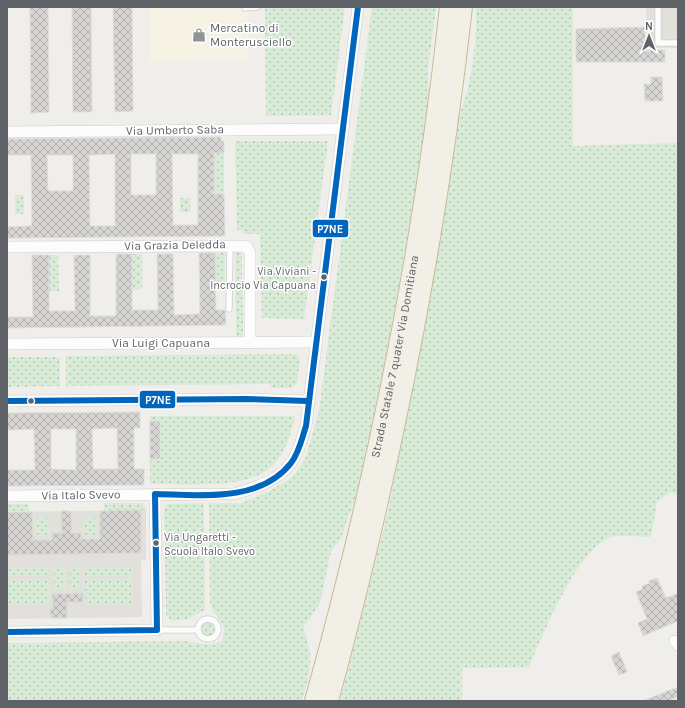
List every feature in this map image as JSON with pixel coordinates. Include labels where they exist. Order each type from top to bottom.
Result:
[{"type":"highway","name":"Strada Statale 7 quater Via Domitiana","points":[[314,701],[334,628],[393,371],[421,210],[449,7]]},
{"type":"highway","name":"Strada Statale 7 quater Via Domitiana","points":[[329,701],[370,543],[406,377],[444,154],[463,7]]},
{"type":"street","name":"Via Italo Svevo","points":[[7,496],[234,494],[254,488],[275,478],[291,463],[300,444],[306,426],[315,342],[358,7]]},
{"type":"street","name":"Via Umberto Saba","points":[[7,132],[343,128]]},
{"type":"street","name":"Via Grazia Deledda","points":[[7,247],[241,245],[249,250],[250,342]]},
{"type":"street","name":"Via Luigi Capuana","points":[[7,344],[315,342]]},
{"type":"street","points":[[7,401],[238,399],[308,401]]},
{"type":"street","points":[[7,632],[157,630],[155,494]]},
{"type":"lane","points":[[245,8],[257,7]]},
{"type":"lane","points":[[658,7],[658,43],[678,43]]},
{"type":"lane","points":[[229,309],[230,245]]},
{"type":"lane","points":[[157,630],[198,630]]},
{"type":"shaded area","name":"Mercatino di Monterusciello","points":[[149,7],[260,7],[260,11],[248,11],[248,60],[149,61]]},
{"type":"shaded area","points":[[646,7],[678,7],[678,48],[647,48]]},
{"type":"shaded area","points":[[146,510],[146,560],[141,560],[142,617],[7,619],[7,512]]},
{"type":"green space","points":[[265,7],[345,7],[331,115],[266,116]]},
{"type":"green space","points":[[372,7],[436,7],[428,70],[429,111],[386,359],[357,496],[341,539],[331,551],[320,603],[303,628],[309,648],[310,664],[302,701],[7,701],[7,643],[188,641],[209,644],[222,641],[224,628],[210,603],[209,503],[241,503],[268,492],[294,475],[306,457],[319,411]]},
{"type":"green space","points":[[476,7],[573,7],[573,146],[678,143],[678,494],[670,492],[657,502],[651,537],[622,536],[608,538],[595,548],[583,561],[561,596],[529,667],[462,668],[462,701],[340,701],[388,512],[427,308],[455,126],[461,112],[472,68]]},
{"type":"green space","points":[[235,141],[328,141],[304,319],[262,318],[260,234],[243,234],[242,230],[237,230]]},
{"type":"green space","points":[[214,153],[224,153],[224,194],[214,194]]},
{"type":"green space","points":[[15,195],[24,195],[24,214],[15,214]]},
{"type":"green space","points":[[180,198],[190,198],[190,212],[180,212]]},
{"type":"green space","points":[[235,250],[241,253],[242,257],[243,335],[236,337],[236,335]]},
{"type":"green space","points":[[215,253],[225,253],[225,288],[215,288]]},
{"type":"green space","points":[[132,254],[142,254],[142,289],[132,290]]},
{"type":"green space","points":[[49,255],[58,255],[59,291],[49,291]]},
{"type":"green space","points":[[298,355],[300,358],[297,383],[291,388],[271,388],[271,384],[66,386],[66,356]]},
{"type":"green space","points":[[7,357],[60,357],[60,386],[7,387]]},
{"type":"green space","points":[[150,416],[295,416],[283,451],[280,457],[270,468],[259,475],[245,480],[229,483],[196,485],[150,484]]},
{"type":"green space","points":[[104,503],[142,503],[144,504],[146,510],[104,511]]},
{"type":"green space","points":[[204,503],[205,610],[187,619],[172,621],[166,615],[164,506],[167,504]]},
{"type":"green space","points":[[7,504],[29,504],[29,512],[7,512]]},
{"type":"green space","points":[[36,518],[49,518],[49,536],[36,536]]},
{"type":"green space","points":[[84,518],[97,518],[97,536],[84,536]]},
{"type":"green space","points":[[49,568],[49,575],[7,576],[7,569]]},
{"type":"green space","points":[[54,568],[65,568],[65,589],[54,589]]},
{"type":"green space","points":[[70,568],[80,568],[80,589],[70,589]]},
{"type":"green space","points":[[85,568],[131,568],[132,575],[85,575]]},
{"type":"green space","points":[[132,579],[132,603],[86,604],[85,580]]},
{"type":"green space","points":[[49,580],[49,604],[7,604],[7,581]]},
{"type":"green space","points":[[208,622],[215,627],[216,630],[211,637],[208,638],[201,633],[200,630],[205,623]]},
{"type":"building","points":[[30,7],[48,7],[49,112],[31,113]]},
{"type":"building","points":[[72,7],[91,7],[92,112],[73,112]]},
{"type":"building","points":[[113,7],[132,7],[133,111],[115,112]]},
{"type":"building","points":[[645,27],[645,50],[665,50],[665,62],[576,62],[576,29]]},
{"type":"building","points":[[651,77],[662,77],[663,101],[645,101],[644,84],[651,84]]},
{"type":"building","points":[[221,137],[221,141],[224,141],[224,153],[214,153],[214,194],[224,194],[225,236],[7,238],[7,227],[32,226],[31,155],[7,155],[7,139]],"holes":[[[115,154],[115,226],[90,226],[89,155]],[[131,154],[156,154],[156,195],[131,195]],[[172,154],[198,154],[198,225],[173,225]],[[47,155],[73,155],[73,191],[48,191]]]},
{"type":"building","points":[[199,253],[215,253],[216,310],[225,310],[226,325],[7,328],[7,317],[33,317],[32,255],[49,255],[49,311],[75,311],[74,255],[90,255],[90,316],[116,316],[116,254],[132,254],[132,310],[158,310],[157,254],[173,254],[174,315],[200,314]]},
{"type":"building","points":[[140,412],[140,428],[134,428],[134,469],[144,469],[144,485],[7,486],[7,470],[35,470],[34,429],[7,430],[7,413]],"holes":[[[117,428],[118,469],[93,469],[92,429]],[[51,429],[76,429],[76,470],[51,469]]]},
{"type":"building","points":[[150,421],[160,421],[160,459],[150,459]]},
{"type":"building","points":[[141,510],[141,553],[7,555],[7,512],[32,512],[33,540],[52,540],[52,533],[62,533],[61,511],[71,511],[72,533],[81,533],[81,539],[100,539],[100,511]]},
{"type":"building","points":[[657,578],[666,598],[678,593],[678,621],[643,636],[638,623],[647,619],[636,592],[643,589],[642,586],[650,583],[649,581]]},
{"type":"building","points":[[83,593],[83,602],[67,602],[67,618],[50,618],[50,607],[53,607],[52,594]]},
{"type":"building","points":[[619,652],[627,672],[619,675],[611,656]]},
{"type":"building","points":[[678,687],[678,697],[668,701],[642,701]]},
{"type":"transit line","name":"P7NE","points":[[7,632],[157,630],[155,494],[209,495],[246,491],[263,485],[278,476],[294,459],[306,426],[358,7]]},
{"type":"transit line","name":"P7NE","points":[[7,401],[246,399],[308,401]]},
{"type":"place","name":"Mercatino di Monterusciello","points":[[199,35]]},
{"type":"place","name":"Via Viviani - Incrocio Via Capuana","points":[[324,277]]},
{"type":"place","name":"Via Ungaretti - Scuola Italo Svevo","points":[[156,543]]}]
